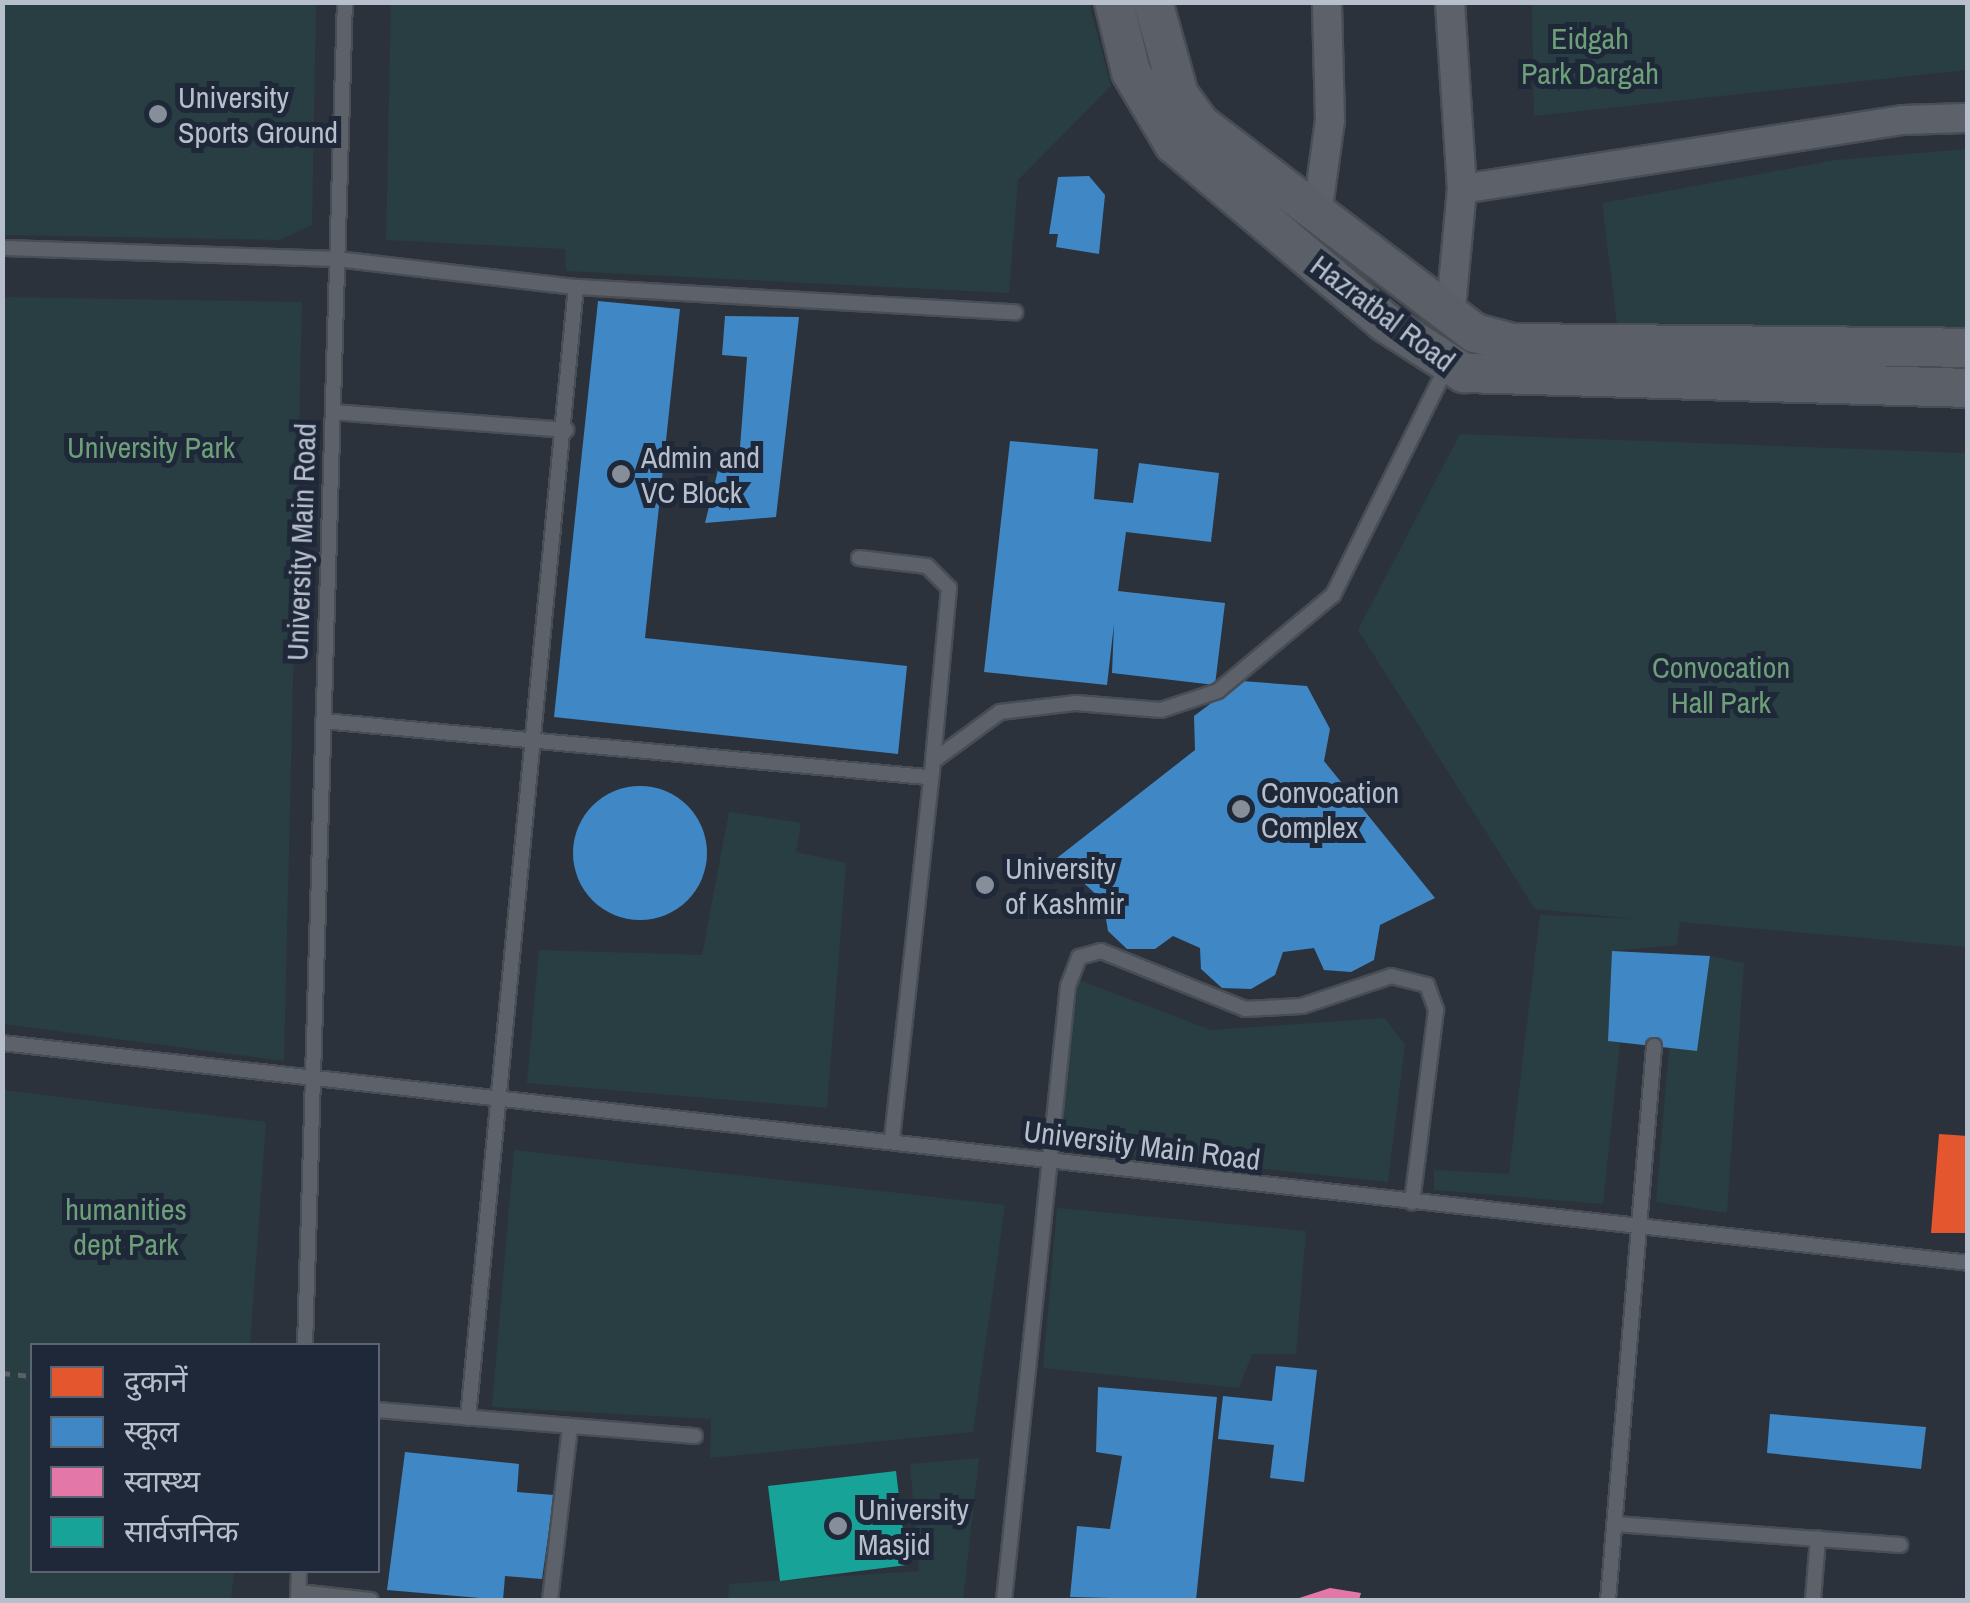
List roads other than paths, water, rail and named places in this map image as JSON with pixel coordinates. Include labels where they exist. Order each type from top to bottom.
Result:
[{"type":"main road","name":"Hazratbal Road","points":[[1114,2],[1131,72],[1174,144],[1441,361],[1509,382],[1968,388]]},
{"type":"main road","name":"Hazratbal Road","points":[[1153,2],[1179,95],[1199,122],[1450,318],[1512,343],[1968,348]]},
{"type":"main road","points":[[1441,361],[1450,318]]},
{"type":"street","points":[[1316,215],[1330,120],[1327,2]]},
{"type":"street","points":[[1450,2],[1462,189],[1450,318]]},
{"type":"street","points":[[1462,189],[1866,125],[1968,118]]},
{"type":"lane","name":"University Main Road","points":[[305,1343],[345,2]]},
{"type":"lane","points":[[2,248],[337,259],[576,288],[1016,312]]},
{"type":"lane","points":[[468,1418],[537,737],[576,288]]},
{"type":"lane","points":[[933,760],[1000,712],[1076,703],[1161,710],[1218,691],[1334,594],[1441,361]]},
{"type":"lane","points":[[333,412],[566,430]]},
{"type":"lane","points":[[859,558],[927,566],[949,588],[892,1139]]},
{"type":"lane","points":[[323,721],[537,737],[927,777]]},
{"type":"lane","points":[[1004,1600],[1068,986],[1086,950],[1245,1008],[1302,1006],[1404,976],[1426,985],[1436,1010],[1412,1203]]},
{"type":"lane","name":"University Main Road","points":[[2,1042],[310,1083],[500,1098],[892,1139],[1048,1164],[1968,1263]]},
{"type":"lane","points":[[1608,1600],[1654,1046]]},
{"type":"lane","points":[[380,1410],[695,1436]]},
{"type":"lane","points":[[550,1600],[570,1428]]},
{"type":"lane","points":[[1615,1524],[1900,1545]]},
{"type":"lane","points":[[1813,1600],[1818,1538]]},
{"type":"lane","points":[[298,1596],[371,1600]]},
{"type":"place","name":"University Sports Ground","points":[[158,114]]},
{"type":"place","name":"Admin and VC Block","points":[[621,474]]},
{"type":"place","name":"Convocation Complex","points":[[1241,809]]},
{"type":"place","name":"University of Kashmir","points":[[985,885]]},
{"type":"place","name":"University Masjid","points":[[838,1526]]},
{"type":"park label","name":"Eidgah Park Dargah","points":[[1590,55]]},
{"type":"park label","name":"University Park","points":[[151,447]]},
{"type":"park label","name":"Convocation Hall Park","points":[[1721,684]]},
{"type":"park label","name":"humanities dept Park","points":[[126,1226]]}]
